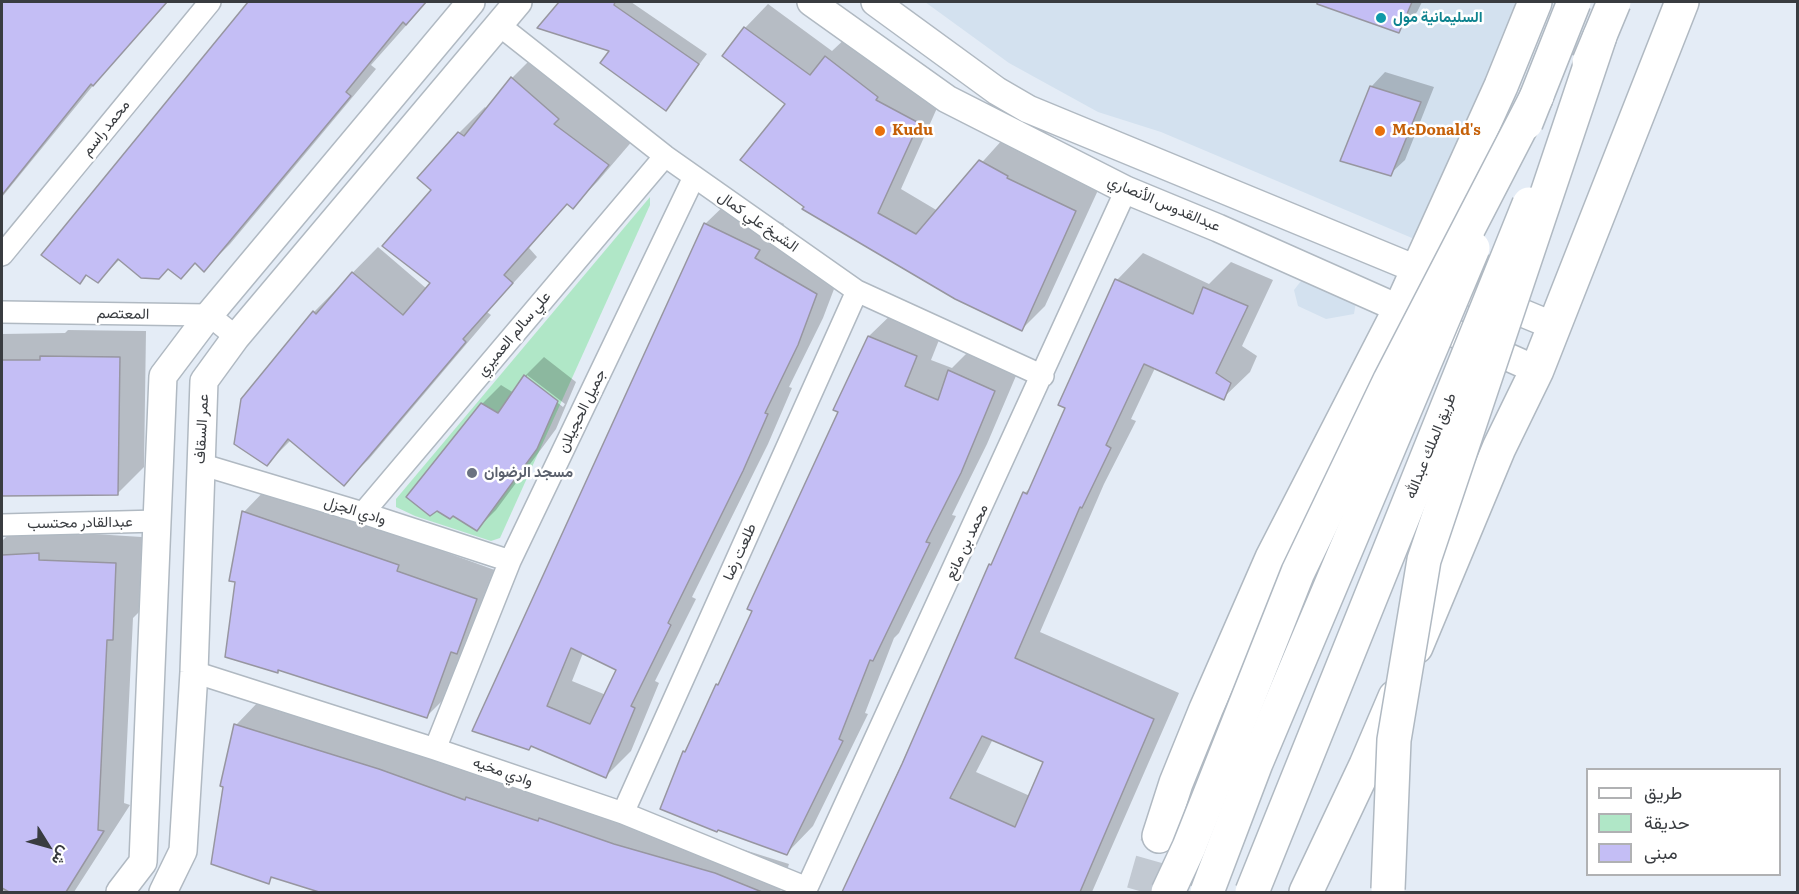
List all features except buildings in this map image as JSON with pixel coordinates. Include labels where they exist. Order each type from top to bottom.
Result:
[{"type":"main road","points":[[1159,836],[1176,783],[1202,719],[1272,558],[1400,309],[1501,86],[1535,2]]},
{"type":"main road","points":[[1207,892],[1261,752],[1537,96],[1574,2]]},
{"type":"main road","name":"طريق الملك عبدالله","points":[[1252,892],[1474,336],[1614,2]]},
{"type":"main road","points":[[1306,892],[1366,765],[1499,448],[1537,370],[1679,8]]},
{"type":"main road","points":[[1388,889],[1394,740],[1425,560],[1600,36]]},
{"type":"main road","points":[[1168,892],[1189,847],[1298,572],[1390,380],[1537,96]]},
{"type":"street","name":"محمد راسم","points":[[2,255],[210,2]]},
{"type":"street","points":[[120,892],[143,862],[163,376],[209,315],[471,2]]},
{"type":"street","name":"عمر السقاف","points":[[166,892],[183,851],[194,672],[204,381],[236,337],[518,2]]},
{"type":"street","name":"عبدالقدوس الأنصاري","points":[[811,2],[947,99],[1126,190],[1218,228],[1537,370]]},
{"type":"street","points":[[875,2],[998,91],[1028,109],[1554,326]]},
{"type":"street","name":"الشيخ علي كمال","points":[[499,25],[665,156],[857,291],[1043,376]]},
{"type":"street","name":"علي سالم العميري","points":[[363,513],[665,156]]},
{"type":"street","name":"جميل الحجيلان","points":[[435,749],[510,561],[694,177]]},
{"type":"street","name":"محمد بن مانع","points":[[806,890],[1043,376],[1126,190]]},
{"type":"street","name":"طلعت رضا","points":[[623,813],[857,291]]},
{"type":"street","name":"المعتصم","points":[[2,312],[209,315]]},
{"type":"street","points":[[209,315],[236,337]]},
{"type":"street","name":"وادي الجزل","points":[[200,464],[363,513],[510,561]]},
{"type":"street","name":"عبدالقادر محتسب","points":[[2,525],[158,521]]},
{"type":"street","name":"وادي مخيه","points":[[194,672],[435,749],[623,813],[806,890]]},
{"type":"shaded area","points":[[925,2],[1520,2],[1422,236],[1412,238],[1161,132],[1098,112],[1009,63]]},
{"type":"shaded area","points":[[1301,281],[1356,302],[1354,314],[1326,319],[1298,306],[1294,290]]},
{"type":"green space","points":[[650,197],[650,205],[500,538],[491,541],[415,516],[396,507],[396,499]]},
{"type":"tunnel","points":[[1143,892],[1159,836]]},
{"type":"place","name":"السليمانية مول","points":[[1381,18]]},
{"type":"place","name":"Kudu","points":[[880,131]]},
{"type":"place","name":"McDonald's","points":[[1380,131]]},
{"type":"place","name":"مسجد الرضوان","points":[[472,473]]}]
